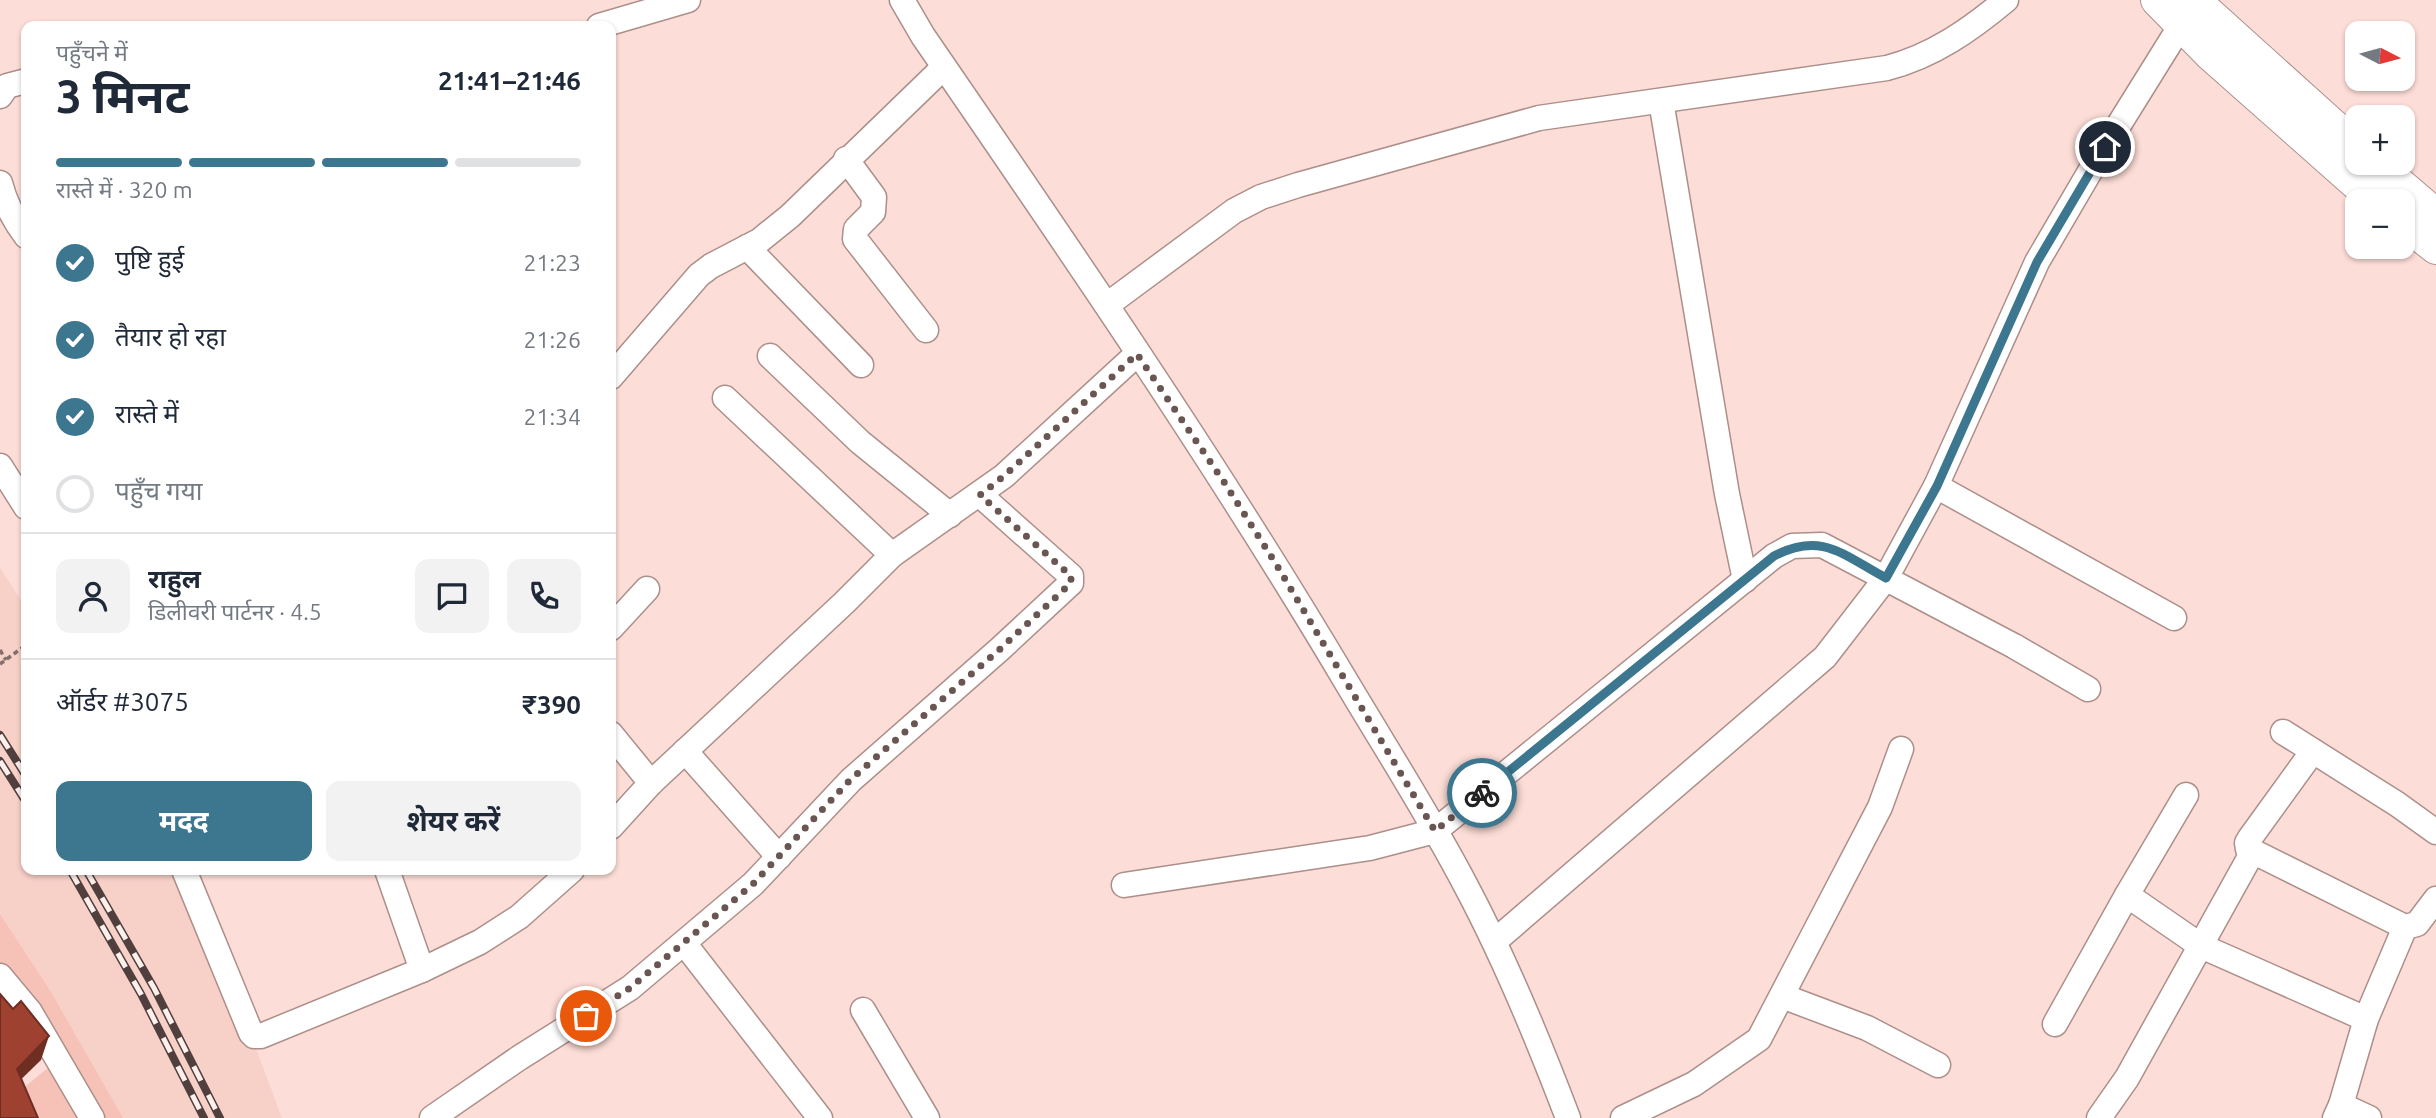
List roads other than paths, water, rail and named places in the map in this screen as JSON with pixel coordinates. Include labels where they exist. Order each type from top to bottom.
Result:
[{"type":"main road","points":[[2157,0],[2188,12],[2345,137]]},
{"type":"main road","points":[[2188,12],[2211,55],[2362,189]]},
{"type":"main road","points":[[2389,175],[2436,215]]},
{"type":"main road","points":[[2415,231],[2436,248]]},
{"type":"street","points":[[616,21],[688,0]]},
{"type":"street","points":[[902,0],[944,67],[1107,305],[1282,573],[1435,831],[1494,942],[1532,1023],[1568,1118]]},
{"type":"street","points":[[1107,305],[1234,211],[1261,197],[1539,118],[1835,77],[1904,64],[1932,52],[1982,21],[2006,0]]},
{"type":"street","points":[[1494,942],[1825,657],[1886,578],[1937,486],[2037,262],[2188,12]]},
{"type":"street","points":[[616,372],[690,285],[711,266],[747,247],[790,216],[944,67]]},
{"type":"street","points":[[0,96],[7,86],[21,82]]},
{"type":"street","points":[[1661,101],[1727,494],[1745,580]]},
{"type":"street","points":[[846,159],[874,197],[873,212],[856,229],[855,239],[926,331]]},
{"type":"street","points":[[0,183],[3,197],[21,230]]},
{"type":"street","points":[[747,247],[861,365]]},
{"type":"street","points":[[616,821],[650,783],[892,555],[1004,476],[1137,354]]},
{"type":"street","points":[[771,356],[860,442],[950,515]]},
{"type":"street","points":[[725,398],[892,555]]},
{"type":"street","points":[[0,466],[21,499]]},
{"type":"street","points":[[1937,486],[2174,618]]},
{"type":"street","points":[[445,1115],[519,1058],[630,988],[684,943],[753,884],[850,780],[1071,583],[1071,576],[980,495]]},
{"type":"street","points":[[1124,885],[1370,848],[1435,831],[1774,556],[1792,546],[1822,545],[2014,646],[2088,689]]},
{"type":"street","points":[[616,623],[647,589]]},
{"type":"street","points":[[2283,732],[2436,832]]},
{"type":"street","points":[[616,740],[650,783]]},
{"type":"street","points":[[1623,1118],[1694,1084],[1759,1039],[1880,807],[1901,749]]},
{"type":"street","points":[[685,751],[779,857]]},
{"type":"street","points":[[2313,751],[2250,838],[2247,844],[2252,853],[2405,927],[2417,925],[2436,899]]},
{"type":"street","points":[[2055,1024],[2186,795]]},
{"type":"street","points":[[2099,1118],[2127,1078],[2252,853]]},
{"type":"street","points":[[186,875],[222,967],[254,1036],[271,1034],[422,970],[498,933],[546,896],[567,875]]},
{"type":"street","points":[[389,875],[422,970]]},
{"type":"street","points":[[2127,895],[2201,946],[2366,1019]]},
{"type":"street","points":[[2369,1118],[2338,1112],[2366,1019],[2405,927]]},
{"type":"street","points":[[684,943],[820,1118]]},
{"type":"street","points":[[0,976],[30,1012],[90,1117]]},
{"type":"street","points":[[1782,996],[1867,1028],[1938,1065]]},
{"type":"street","points":[[863,1010],[927,1118]]},
{"type":"railway","points":[[0,735],[21,768]]},
{"type":"railway","points":[[0,761],[21,794]]},
{"type":"railway","points":[[73,875],[141,994],[204,1118]]},
{"type":"railway","points":[[89,875],[154,988],[220,1118]]}]
